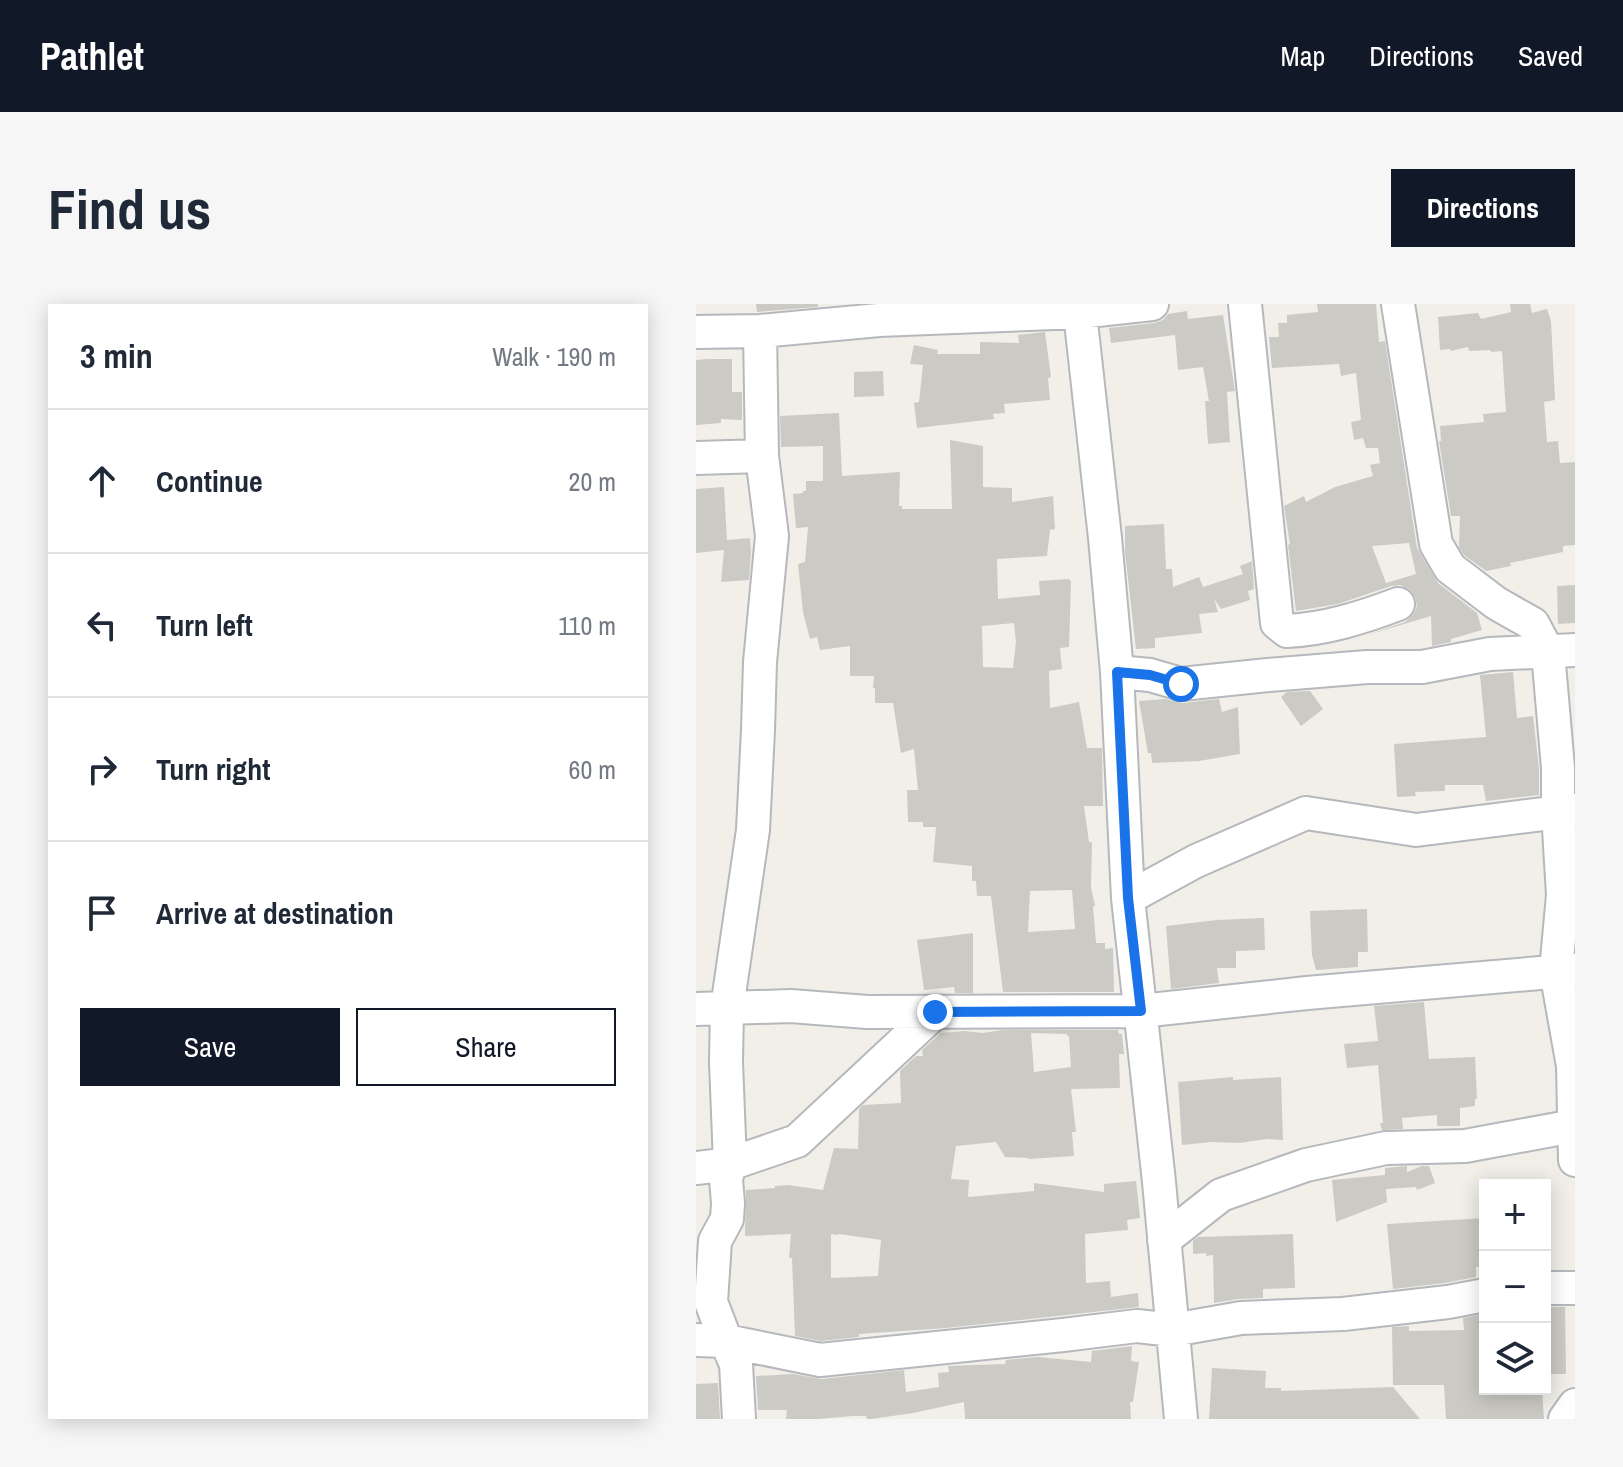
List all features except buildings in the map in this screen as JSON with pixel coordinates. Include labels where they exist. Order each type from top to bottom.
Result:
[{"type":"street","points":[[696,332],[760,331],[879,320],[1152,304]]},
{"type":"street","points":[[1245,304],[1277,623],[1287,631],[1314,630],[1398,604]]},
{"type":"street","points":[[1398,304],[1436,544],[1450,568],[1496,603],[1533,624],[1562,651],[1558,768],[1567,811],[1563,895],[1575,1160]]},
{"type":"street","points":[[1079,308],[1117,672],[1128,898],[1181,1419]]},
{"type":"street","points":[[739,1419],[736,1364],[711,1341],[715,1241],[727,1219],[726,1179],[730,1164],[726,1062],[712,1009],[753,830],[760,662],[772,536],[762,456],[760,331]]},
{"type":"street","points":[[696,458],[762,456]]},
{"type":"street","points":[[1117,672],[1150,675],[1181,684],[1367,667],[1422,667],[1490,654],[1562,651]]},
{"type":"street","points":[[1128,898],[1196,861],[1306,813],[1416,830],[1567,811]]},
{"type":"street","points":[[712,1009],[791,1006],[867,1012],[1141,1011],[1565,971]]},
{"type":"street","points":[[696,1168],[730,1164],[797,1141],[935,1012]]},
{"type":"street","points":[[1164,1240],[1221,1195],[1306,1165],[1386,1148],[1465,1146],[1574,1126]]},
{"type":"street","points":[[1551,1288],[1575,1288]]},
{"type":"street","points":[[711,1341],[820,1360],[1137,1326],[1173,1330],[1241,1318],[1343,1314],[1479,1296]]},
{"type":"street","points":[[1565,1419],[1575,1405]]},
{"type":"route","points":[[935,1012],[1141,1011],[1128,898],[1117,672],[1150,675],[1181,684]]}]
